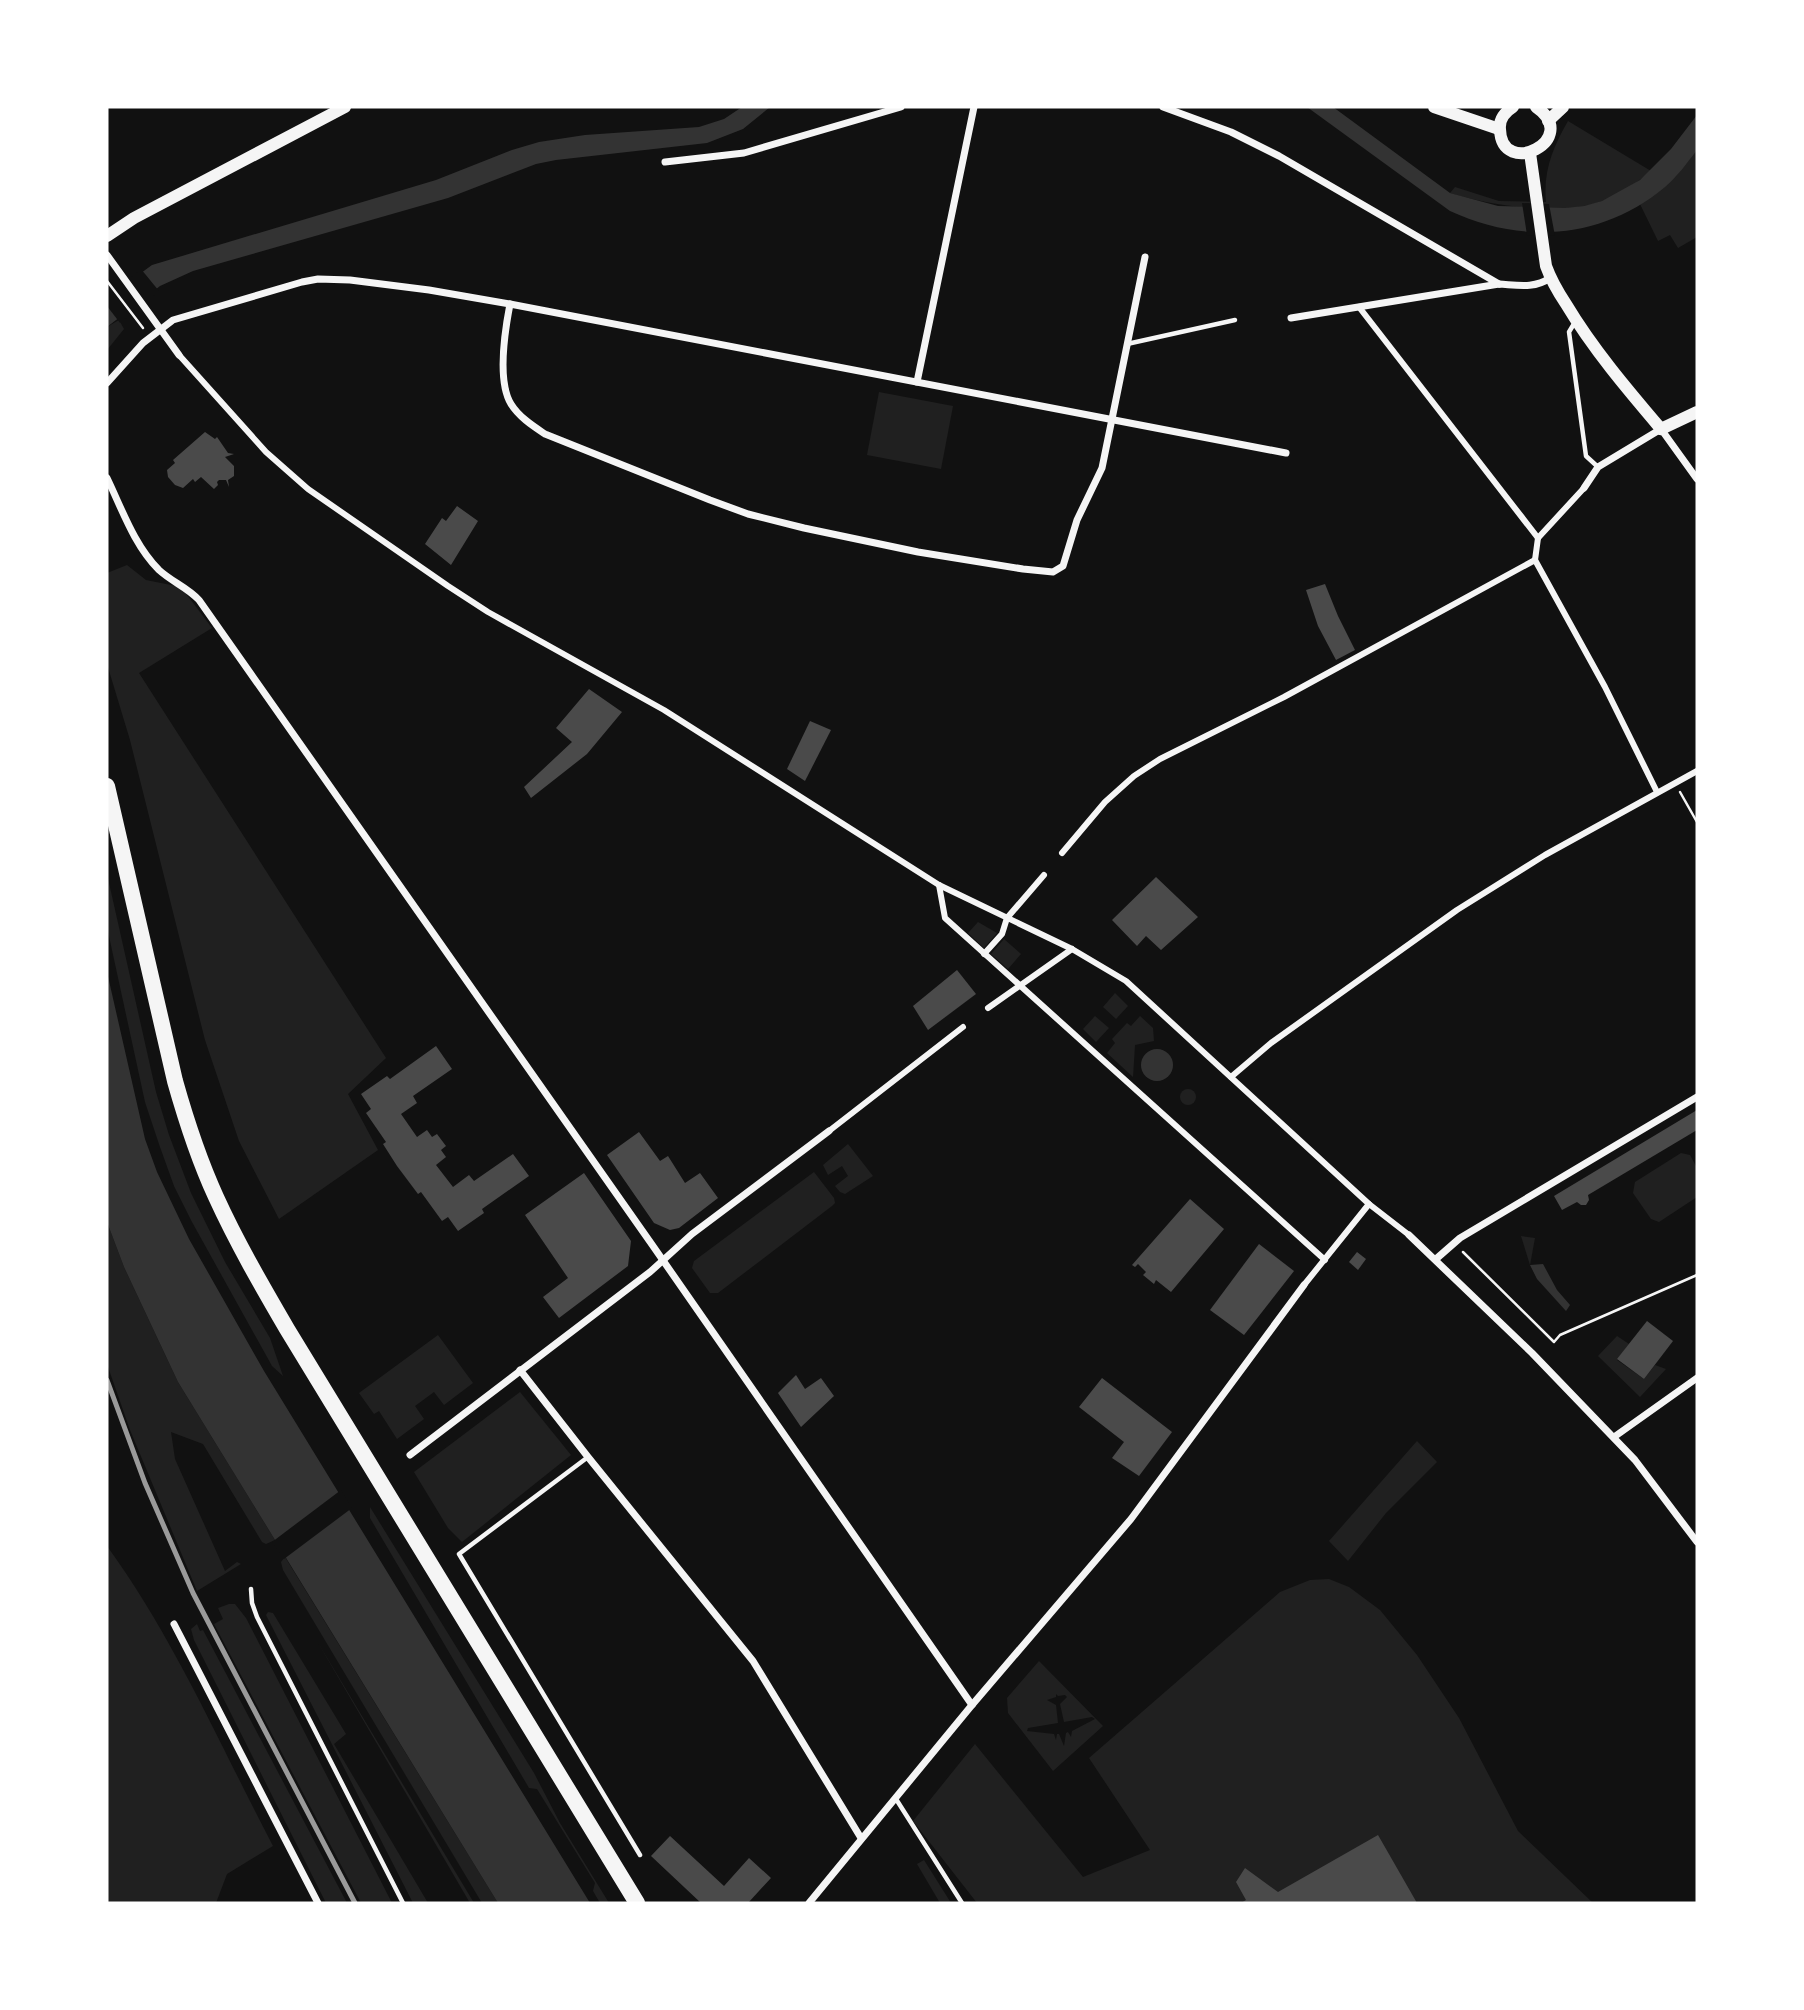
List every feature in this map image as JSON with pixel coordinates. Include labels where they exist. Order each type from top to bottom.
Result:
[{"type":"main road","points":[[107,786],[175,1081],[215,1196],[248,1261],[637,1903]]},
{"type":"street","points":[[107,236],[134,218],[345,107]]},
{"type":"street","points":[[665,162],[744,153],[901,107]]},
{"type":"street","points":[[917,382],[974,107]]},
{"type":"street","points":[[1163,107],[1231,132],[1279,156],[1499,284]]},
{"type":"street","points":[[1434,107],[1499,129]]},
{"type":"street","points":[[1513,107],[1504,114],[1499,129],[1504,143],[1522,154],[1542,147],[1549,135],[1545,114],[1536,107]]},
{"type":"street","points":[[1548,121],[1563,107]]},
{"type":"street","points":[[1530,153],[1541,239],[1550,278],[1576,321],[1613,372],[1661,429],[1697,479]]},
{"type":"street","points":[[107,255],[179,355],[266,452],[309,489],[362,528],[478,605],[664,710],[939,885],[1072,949],[1134,987],[1369,1204],[1436,1259],[1614,1437],[1658,1488],[1697,1542]]},
{"type":"street","points":[[510,304],[503,376],[510,403],[534,426],[571,445],[748,514],[863,541],[1000,566],[1053,572],[1063,566],[1077,520],[1101,472],[1145,257]]},
{"type":"street","points":[[1291,318],[1499,284],[1533,286],[1550,278]]},
{"type":"street","points":[[107,383],[143,343],[173,320],[241,298],[318,279],[350,280],[510,304],[1286,453]]},
{"type":"street","points":[[1359,307],[1538,538]]},
{"type":"street","points":[[1657,792],[1605,687],[1535,560],[1538,538],[1584,488],[1598,467],[1661,429],[1697,412]]},
{"type":"street","points":[[107,478],[145,554],[171,581],[189,589],[199,600],[972,1705]]},
{"type":"street","points":[[1062,853],[1105,802],[1134,776],[1535,560]]},
{"type":"street","points":[[1231,1077],[1271,1043],[1457,910],[1545,855],[1697,771]]},
{"type":"street","points":[[984,954],[1002,934],[1007,918],[1044,875]]},
{"type":"street","points":[[939,885],[945,918],[1325,1260]]},
{"type":"street","points":[[988,1008],[1072,949]]},
{"type":"street","points":[[410,1455],[663,1261],[692,1234],[963,1027]]},
{"type":"street","points":[[1436,1259],[1454,1243],[1697,1097]]},
{"type":"street","points":[[809,1903],[860,1838],[896,1799],[972,1705],[1131,1519],[1306,1283],[1369,1204]]},
{"type":"street","points":[[520,1370],[753,1661],[860,1838]]},
{"type":"street","points":[[1614,1437],[1697,1378]]},
{"type":"street","points":[[174,1624],[318,1903]]},
{"type":"lane","points":[[1127,344],[1235,320]]},
{"type":"lane","points":[[1576,321],[1569,332],[1586,456],[1598,467]]},
{"type":"lane","points":[[588,1457],[459,1554],[640,1855]]},
{"type":"lane","points":[[251,1589],[257,1617],[403,1903]]},
{"type":"lane","points":[[896,1799],[962,1903]]},
{"type":"path","points":[[107,281],[132,314]]},
{"type":"path","points":[[1674,783],[1697,822]]},
{"type":"path","points":[[1454,1243],[1554,1342],[1560,1335],[1697,1275]]},
{"type":"shaded area","points":[[742,107],[770,107],[743,129],[707,143],[536,164],[448,198],[193,271],[160,286],[107,327],[107,298],[152,265],[436,180],[539,142],[585,135],[699,127],[724,119]]},
{"type":"shaded area","points":[[1307,107],[1333,107],[1450,193],[1498,206],[1565,208],[1602,201],[1640,180],[1671,149],[1697,115],[1697,150],[1665,187],[1616,217],[1562,231],[1506,229],[1450,211]]},
{"type":"shaded area","points":[[1568,121],[1651,171],[1611,197],[1593,204],[1569,208],[1517,207],[1450,193],[1455,187],[1499,201],[1546,202],[1550,160]]},
{"type":"shaded area","points":[[1697,149],[1697,237],[1678,248],[1670,235],[1658,241],[1640,204],[1676,176]]},
{"type":"shaded area","points":[[119,320],[124,329],[107,350],[107,327]]},
{"type":"shaded area","points":[[879,392],[953,406],[941,469],[867,455]]},
{"type":"shaded area","points":[[127,565],[146,580],[181,587],[212,628],[139,673],[386,1058],[348,1094],[378,1150],[279,1219],[239,1141],[205,1040],[130,740],[107,664],[107,573]]},
{"type":"shaded area","points":[[107,874],[156,1092],[169,1135],[191,1193],[225,1262],[270,1338],[283,1376],[272,1366],[192,1222],[174,1186],[160,1147],[145,1102],[107,927]]},
{"type":"shaded area","points":[[978,922],[997,933],[984,948],[968,933]]},
{"type":"shaded area","points":[[1004,939],[1021,954],[1008,969],[991,954]]},
{"type":"shaded area","points":[[107,972],[145,1139],[157,1172],[189,1239],[264,1371],[590,1903],[498,1903],[178,1382],[124,1267],[107,1222]]},
{"type":"shaded area","points":[[1115,993],[1128,1006],[1116,1019],[1103,1007]]},
{"type":"shaded area","points":[[1095,1016],[1109,1028],[1096,1042],[1083,1029]]},
{"type":"shaded area","points":[[1140,1016],[1153,1028],[1154,1041],[1135,1045],[1133,1077],[1107,1053],[1115,1043],[1112,1039],[1127,1023],[1131,1026]]},
{"type":"shaded area","points":[[1157,1049],[1169,1053],[1173,1065],[1169,1077],[1157,1081],[1145,1077],[1141,1065],[1145,1053]]},
{"type":"shaded area","points":[[1188,1089],[1194,1091],[1194,1103],[1188,1105],[1182,1103],[1180,1097],[1182,1091]]},
{"type":"shaded area","points":[[848,1144],[873,1176],[845,1194],[835,1186],[848,1176],[842,1166],[828,1175],[823,1165]]},
{"type":"shaded area","points":[[1681,1153],[1690,1155],[1697,1168],[1697,1197],[1659,1222],[1651,1219],[1633,1193],[1635,1182]]},
{"type":"shaded area","points":[[814,1172],[835,1203],[718,1293],[710,1293],[692,1268],[694,1261]]},
{"type":"shaded area","points":[[107,1222],[124,1267],[178,1382],[275,1540],[266,1544],[262,1542],[203,1444],[171,1432],[175,1459],[225,1571],[237,1562],[241,1564],[197,1591],[130,1430],[107,1364]]},
{"type":"shaded area","points":[[1521,1236],[1535,1238],[1530,1265]]},
{"type":"shaded area","points":[[1543,1264],[1557,1290],[1570,1305],[1566,1311],[1537,1279],[1530,1265]]},
{"type":"shaded area","points":[[438,1335],[473,1383],[444,1405],[434,1392],[415,1406],[424,1419],[397,1439],[379,1411],[374,1414],[359,1393]]},
{"type":"shaded area","points":[[1617,1336],[1629,1344],[1617,1360],[1644,1379],[1655,1365],[1666,1369],[1640,1397],[1598,1356]]},
{"type":"shaded area","points":[[520,1392],[571,1455],[462,1542],[448,1528],[414,1472]]},
{"type":"shaded area","points":[[1417,1441],[1437,1462],[1386,1513],[1348,1561],[1329,1541]]},
{"type":"shaded area","points":[[370,1507],[534,1773],[560,1823],[609,1903],[600,1903],[593,1891],[595,1883],[537,1789],[529,1788],[370,1518]]},
{"type":"shaded area","points":[[107,1546],[154,1617],[273,1846],[227,1874],[216,1903],[107,1903]]},
{"type":"shaded area","points":[[285,1557],[498,1903],[482,1903],[283,1570],[281,1562]]},
{"type":"shaded area","points":[[1329,1579],[1349,1587],[1380,1610],[1417,1655],[1459,1718],[1518,1831],[1593,1903],[977,1903],[913,1821],[975,1744],[1083,1877],[1150,1850],[1089,1758],[1280,1592],[1310,1580]]},
{"type":"shaded area","points":[[235,1604],[246,1618],[392,1903],[361,1903],[214,1624],[223,1619],[218,1608]]},
{"type":"shaded area","points":[[268,1612],[273,1613],[346,1734],[334,1744],[428,1903],[413,1903],[266,1615]]},
{"type":"shaded area","points":[[197,1624],[200,1631],[203,1630],[347,1903],[326,1903],[194,1640],[191,1629]]},
{"type":"shaded area","points":[[317,1641],[474,1903],[470,1903]]},
{"type":"shaded area","points":[[1039,1661],[1103,1726],[1053,1771],[1008,1713],[1007,1698]],"holes":[[[1056,1694],[1067,1697],[1060,1704],[1064,1722],[1092,1717],[1095,1719],[1072,1731],[1071,1737],[1066,1733],[1064,1746],[1059,1734],[1056,1740],[1054,1734],[1027,1731],[1028,1728],[1058,1723],[1056,1705],[1047,1700],[1056,1697]]]},
{"type":"shaded area","points":[[924,1860],[951,1903],[940,1903],[917,1864]]},
{"type":"pier","points":[[1522,203],[1549,204],[1555,236],[1527,235]]},
{"type":"pier","points":[[141,269],[159,291],[120,323],[107,306],[107,296]]},
{"type":"pier","points":[[341,1490],[352,1508],[284,1559],[272,1542]]},
{"type":"building","points":[[205,432],[215,439],[217,437],[228,453],[234,454],[225,457],[234,466],[234,476],[228,480],[229,487],[226,480],[219,480],[214,489],[201,477],[195,482],[193,479],[183,488],[175,485],[168,477],[167,470],[175,463],[173,460]]},
{"type":"building","points":[[457,506],[478,521],[451,565],[425,544],[442,518],[446,521]]},
{"type":"building","points":[[1325,584],[1355,650],[1336,660],[1318,626],[1306,590]]},
{"type":"building","points":[[589,689],[622,712],[587,754],[531,798],[524,787],[572,742],[556,728]]},
{"type":"building","points":[[810,721],[831,730],[805,781],[787,769]]},
{"type":"building","points":[[1156,877],[1198,917],[1161,950],[1146,936],[1137,946],[1112,920]]},
{"type":"building","points":[[957,970],[976,994],[928,1030],[913,1006]]},
{"type":"building","points":[[436,1046],[452,1069],[413,1096],[417,1103],[401,1114],[417,1137],[427,1130],[432,1137],[437,1134],[446,1146],[441,1150],[446,1157],[436,1165],[453,1187],[469,1175],[474,1181],[513,1154],[529,1176],[482,1209],[484,1213],[458,1231],[448,1217],[442,1221],[421,1192],[418,1194],[397,1166],[383,1144],[386,1142],[366,1113],[371,1109],[361,1094],[387,1076],[390,1079]]},
{"type":"building","points":[[1697,1110],[1697,1130],[1588,1195],[1586,1205],[1577,1202],[1562,1210],[1554,1196]]},
{"type":"building","points":[[639,1132],[660,1161],[668,1156],[685,1183],[700,1173],[718,1198],[679,1228],[670,1230],[654,1223],[607,1155]]},
{"type":"building","points":[[584,1173],[631,1241],[628,1266],[559,1318],[543,1297],[568,1278],[525,1215]]},
{"type":"building","points":[[1190,1199],[1224,1229],[1171,1292],[1156,1280],[1154,1284],[1143,1275],[1146,1272],[1138,1264],[1135,1267],[1132,1265]]},
{"type":"building","points":[[1259,1244],[1294,1271],[1244,1335],[1210,1310]]},
{"type":"building","points":[[1357,1252],[1366,1259],[1358,1270],[1349,1262]]},
{"type":"building","points":[[1647,1321],[1673,1341],[1644,1379],[1617,1359]]},
{"type":"building","points":[[796,1375],[805,1389],[821,1378],[834,1396],[801,1427],[778,1393]]},
{"type":"building","points":[[1102,1378],[1172,1432],[1139,1476],[1112,1458],[1124,1442],[1079,1407]]},
{"type":"building","points":[[1378,1835],[1417,1903],[1241,1903],[1246,1900],[1236,1882],[1245,1868],[1278,1892]]},
{"type":"building","points":[[670,1836],[724,1886],[749,1858],[771,1878],[748,1903],[701,1903],[651,1856]]},
{"type":"railway","points":[[107,1380],[145,1483],[193,1593],[355,1903]]}]
